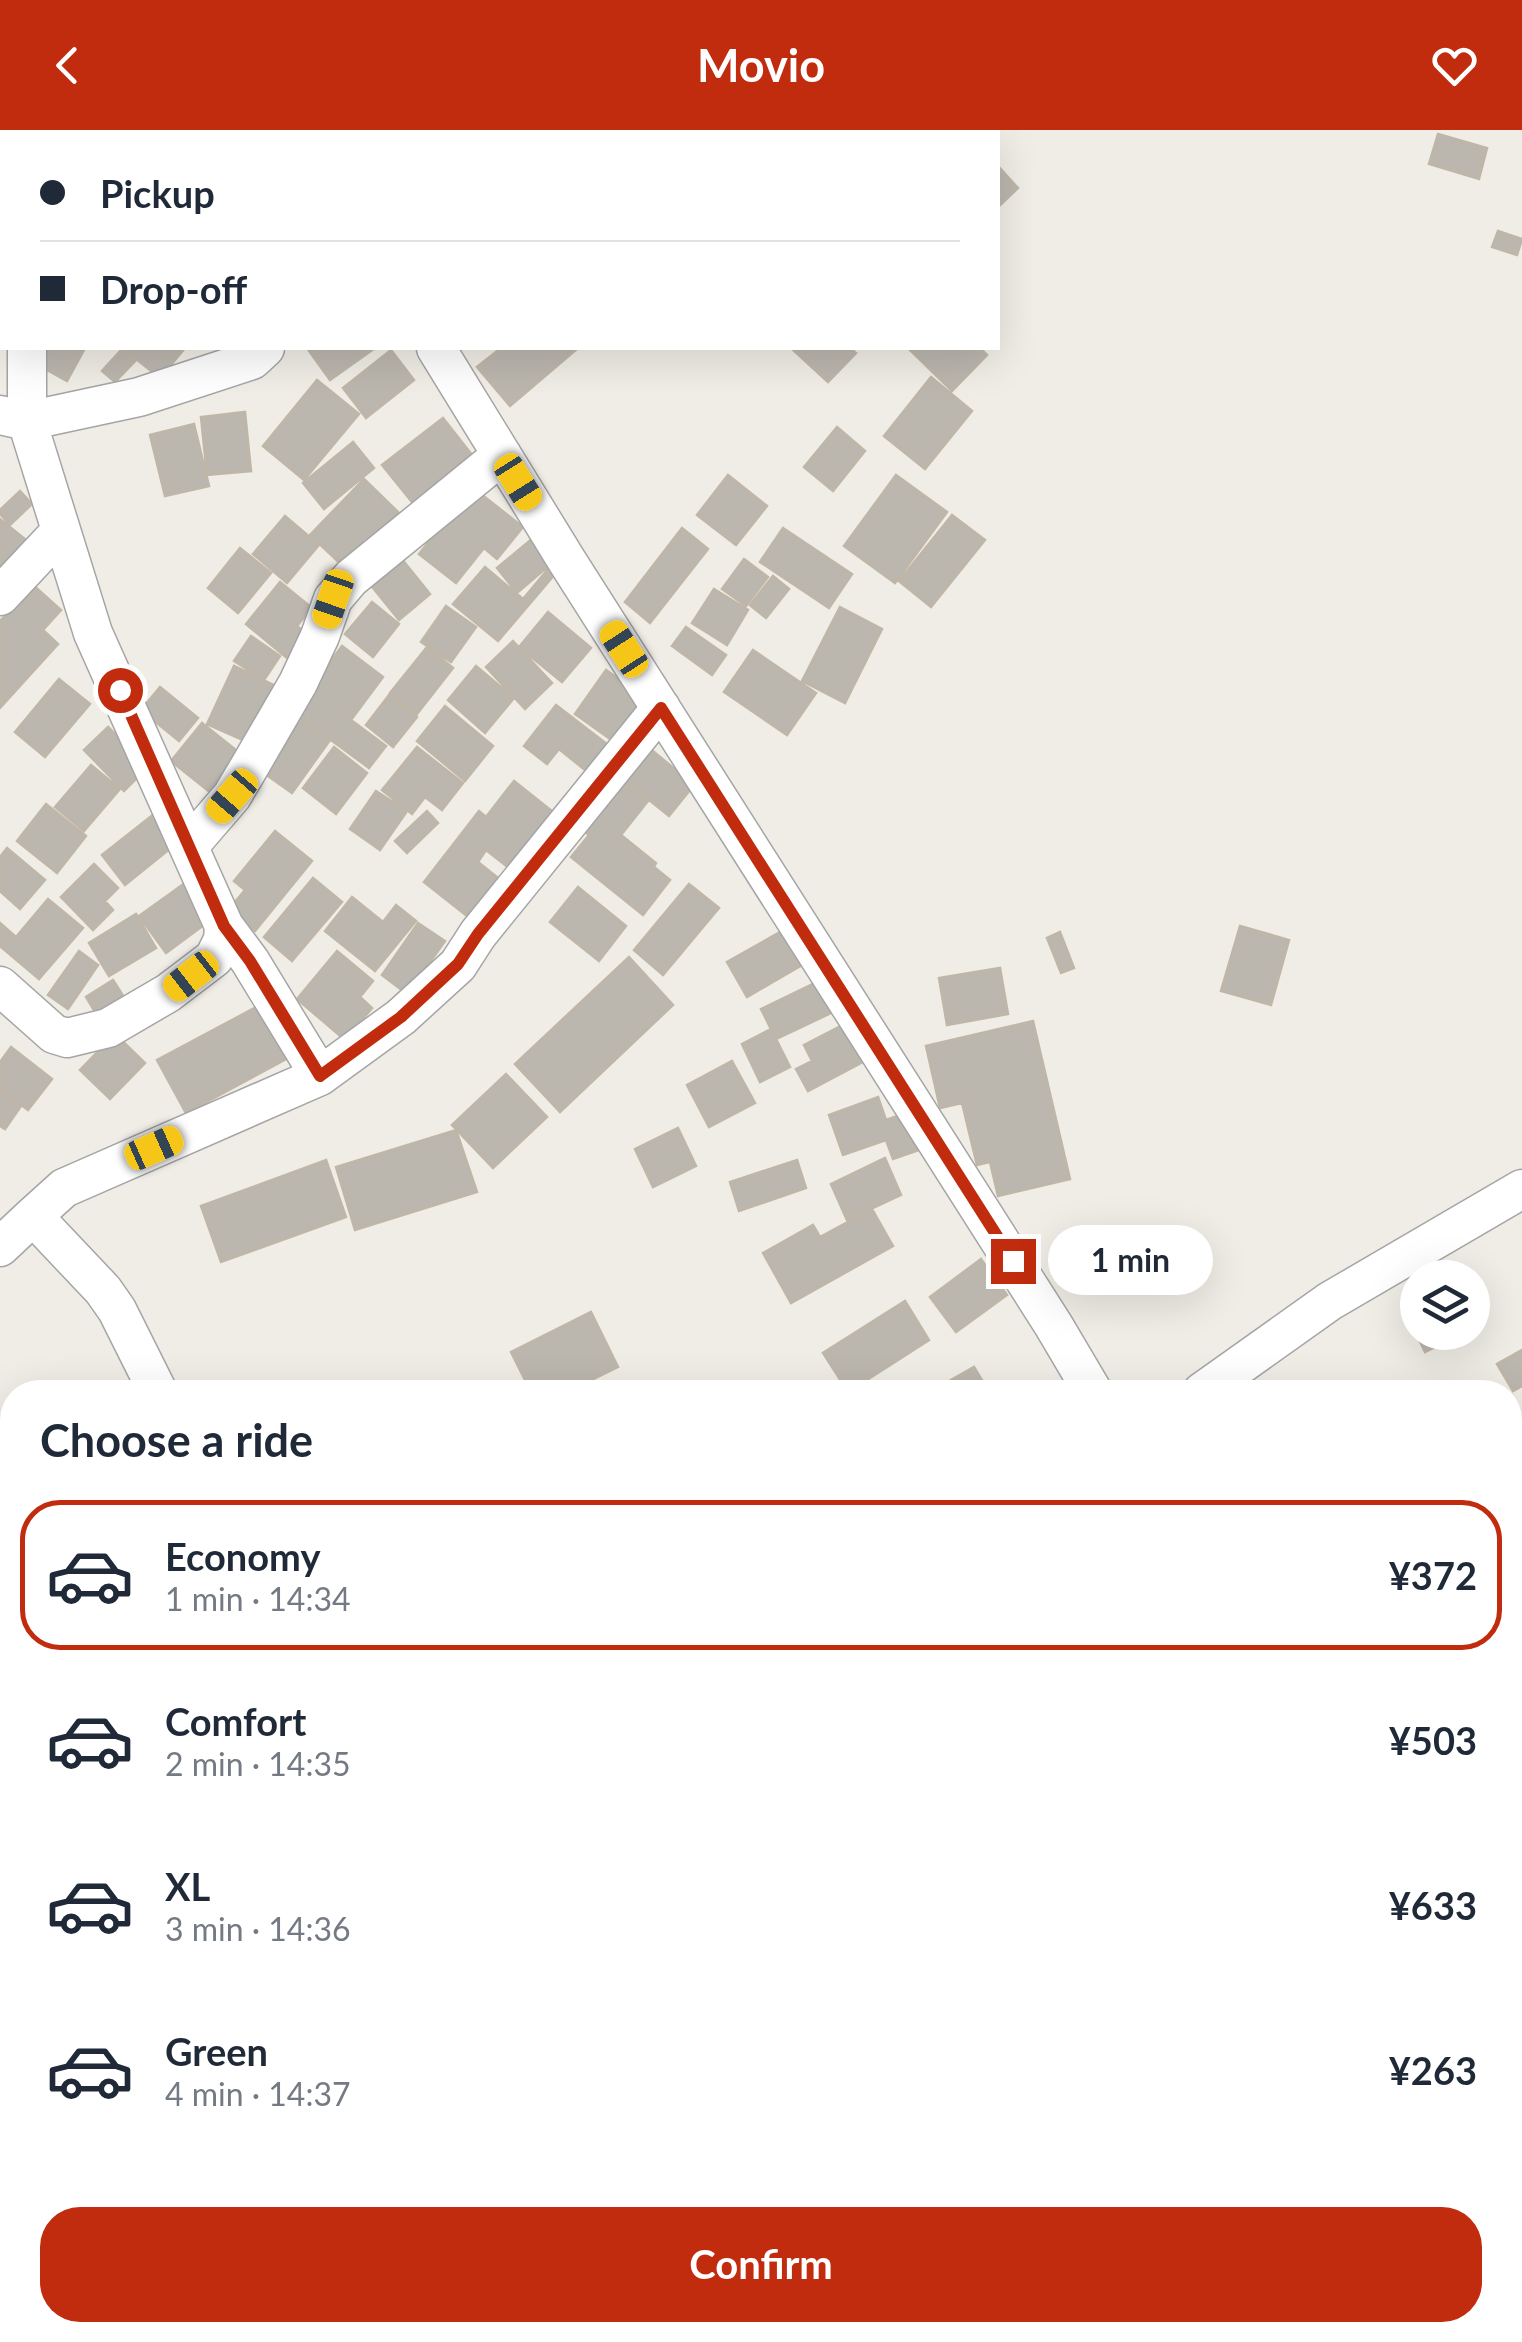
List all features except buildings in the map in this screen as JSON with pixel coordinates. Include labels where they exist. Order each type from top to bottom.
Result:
[{"type":"street","points":[[27,350],[14,418],[61,531],[93,633],[224,926],[250,961],[320,1076]]},
{"type":"street","points":[[14,418],[139,397],[252,360],[264,350]]},
{"type":"street","points":[[437,350],[1086,1380]]},
{"type":"street","points":[[189,846],[232,796],[251,764],[298,683],[333,599],[351,578],[502,455]]},
{"type":"street","points":[[0,596],[61,531]]},
{"type":"street","points":[[0,1247],[64,1188],[320,1076],[401,1017],[458,964],[661,708]]},
{"type":"street","points":[[4,998],[54,1034],[67,1038],[108,1028],[168,993],[214,958],[223,940],[224,926]]},
{"type":"street","points":[[1219,1380],[1330,1301],[1522,1189]]},
{"type":"street","points":[[34,1216],[103,1290],[152,1380]]},
{"type":"route","points":[[120,690],[224,926],[250,961],[320,1076],[401,1017],[458,964],[661,708],[1013,1261]]}]
